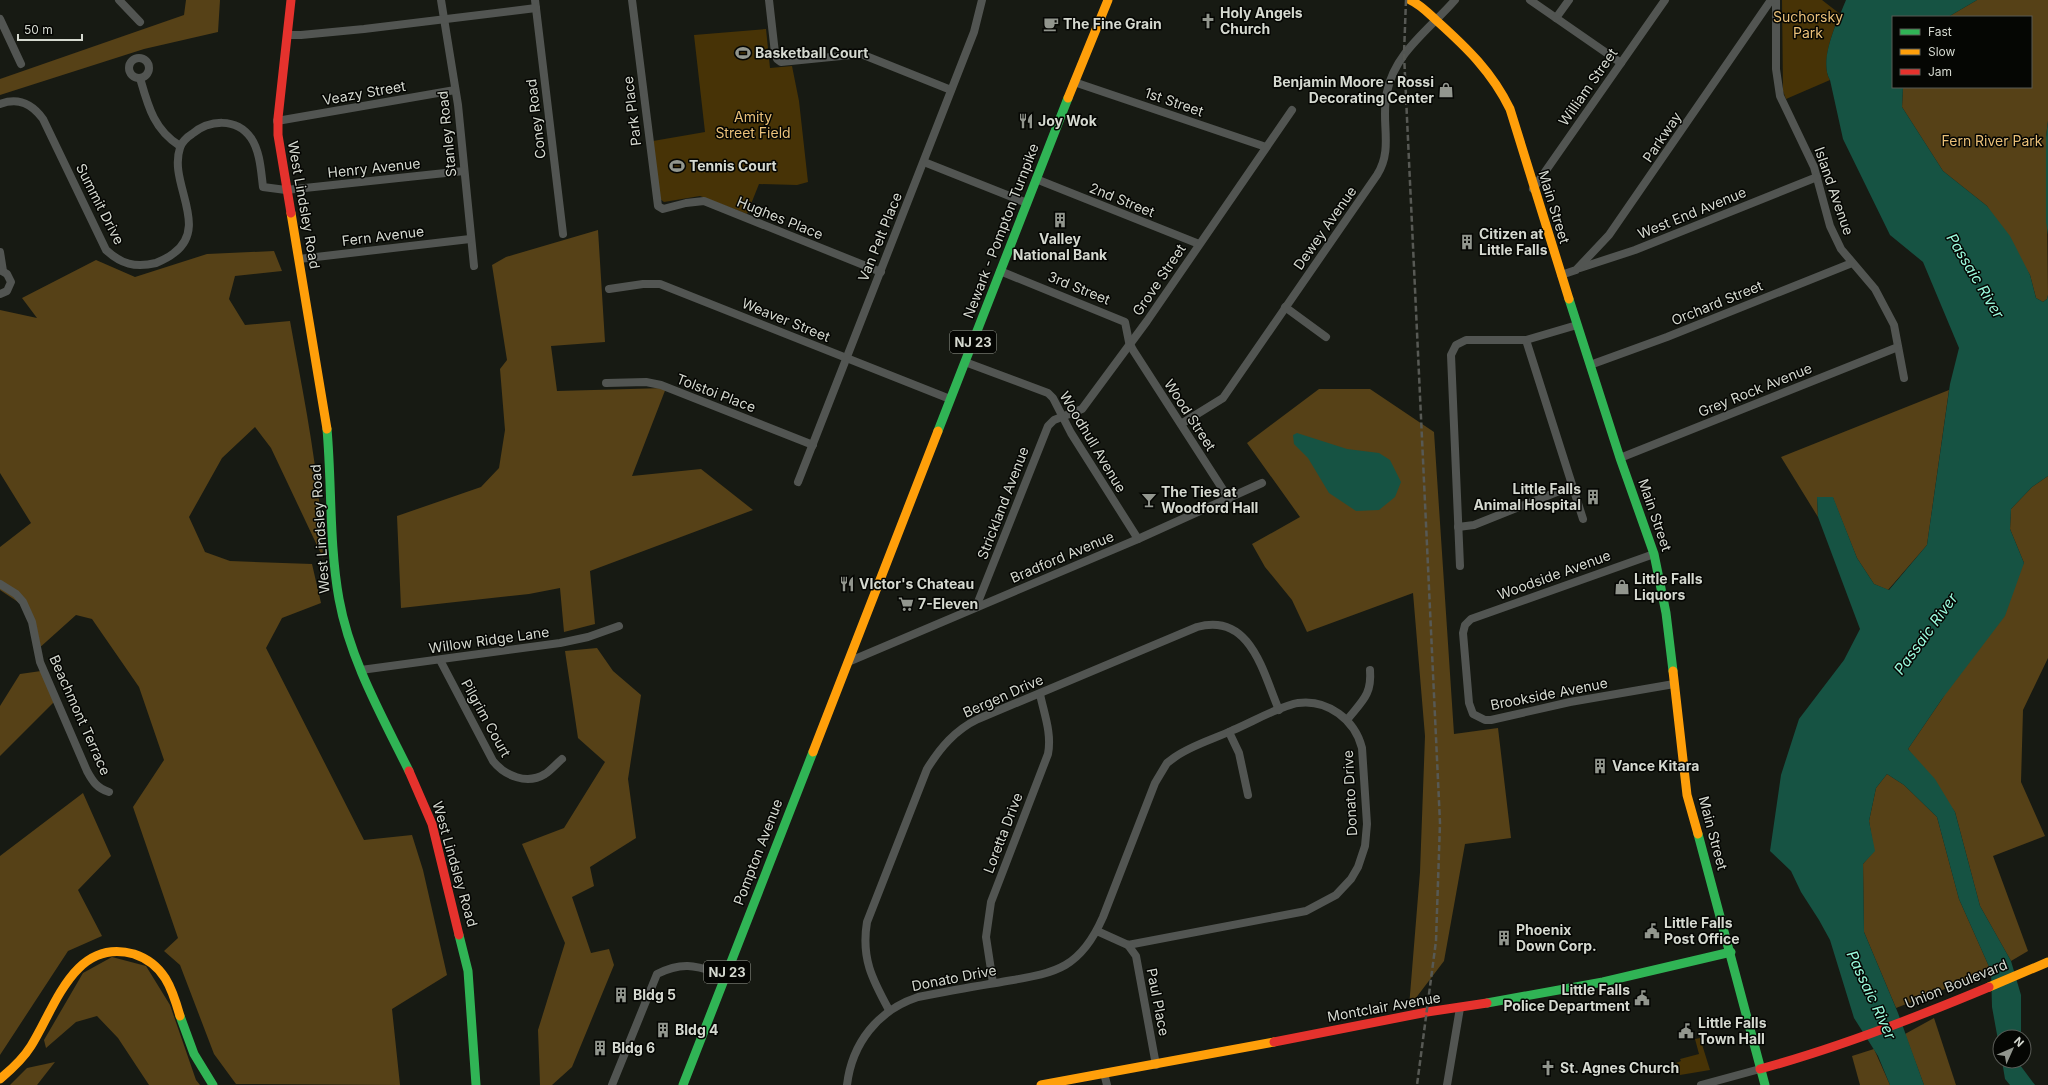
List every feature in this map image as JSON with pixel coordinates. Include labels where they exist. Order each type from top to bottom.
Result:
[{"type":"main road","name":"West Lindsley Road","points":[[291,0],[288,35],[279,93],[277,121],[279,148],[330,442],[333,556],[338,594],[346,628],[361,670],[423,801],[432,824],[468,971],[476,1085]]},
{"type":"main road","name":"Newark - Pompton Turnpike","points":[[860,630],[1074,82],[1108,0]]},
{"type":"main road","name":"Main Street","points":[[1413,1],[1481,61],[1501,89],[1510,109],[1533,190],[1620,458],[1654,554],[1666,613],[1690,807],[1731,952],[1765,1085]]},
{"type":"main road","name":"Pompton Avenue","points":[[683,1085],[860,630]]},
{"type":"main road","points":[[0,1079],[22,1059],[30,1048],[62,988],[75,970],[91,958],[105,953],[121,951],[145,958],[164,974],[172,990],[192,1051],[213,1085]]},
{"type":"main road","name":"Montclair Avenue","points":[[1041,1085],[1156,1065],[1427,1012],[1460,1008],[1606,981],[1731,952]]},
{"type":"main road","name":"Union Boulevard","points":[[1760,1069],[1937,1009],[2048,962]]},
{"type":"street","points":[[119,0],[140,22]]},
{"type":"street","name":"Stanley Road","points":[[440,0],[455,90],[474,266]]},
{"type":"street","name":"Park Place","points":[[632,0],[656,203],[660,208],[669,207]]},
{"type":"street","points":[[769,0],[777,59],[781,62],[861,54],[951,90]]},
{"type":"street","name":"Van Pelt Place","points":[[798,482],[974,32],[982,0]]},
{"type":"street","name":"Dewey Avenue","points":[[1181,424],[1222,398],[1383,166],[1387,152],[1385,101],[1393,70],[1404,54],[1455,0]]},
{"type":"street","points":[[1530,0],[1621,63]]},
{"type":"street","points":[[1556,18],[1569,0]]},
{"type":"street","name":"William Street","points":[[1533,190],[1665,0]]},
{"type":"street","name":"Parkway","points":[[1561,275],[1576,270],[1595,250],[1622,217],[1771,0]]},
{"type":"street","name":"Island Avenue","points":[[1776,0],[1776,69],[1780,96],[1814,167],[1830,226],[1841,249],[1865,276],[1882,300],[1894,325],[1904,378]]},
{"type":"street","points":[[288,35],[333,32],[443,19],[535,4]]},
{"type":"street","name":"Coney Road","points":[[535,4],[563,234]]},
{"type":"street","points":[[0,19],[21,64]]},
{"type":"street","points":[[140,78],[149,111],[156,124],[171,140],[180,146],[202,126],[221,122],[238,127],[250,137],[257,151],[264,187],[286,190]]},
{"type":"street","name":"1st Street","points":[[1074,82],[1266,147]]},
{"type":"street","name":"Veazy Street","points":[[277,121],[455,90]]},
{"type":"street","name":"Summit Drive","points":[[0,104],[6,102],[22,102],[34,106],[43,118],[106,250],[117,260],[131,265],[148,265],[164,260],[179,249],[187,240],[190,226],[176,163],[180,146]]},
{"type":"street","name":"Grove Street","points":[[1063,416],[1082,409],[1130,344],[1292,110]]},
{"type":"street","points":[[924,162],[1027,203]]},
{"type":"street","name":"Henry Avenue","points":[[286,190],[464,171]]},
{"type":"street","name":"West End Avenue","points":[[1576,270],[1635,250],[1817,177]]},
{"type":"street","name":"2nd Street","points":[[1036,179],[1199,244]]},
{"type":"street","name":"Hughes Place","points":[[669,207],[704,201],[881,272]]},
{"type":"street","name":"Fern Avenue","points":[[299,259],[470,239]]},
{"type":"street","points":[[0,252],[2,271],[7,274],[11,282],[7,291],[0,294]]},
{"type":"street","name":"Orchard Street","points":[[1590,365],[1667,337],[1852,263]]},
{"type":"street","name":"3rd Street","points":[[1000,270],[1121,318],[1125,322],[1130,344]]},
{"type":"street","name":"Weaver Street","points":[[609,289],[643,284],[660,284],[950,399]]},
{"type":"street","points":[[1286,307],[1326,337]]},
{"type":"street","points":[[1460,566],[1451,355],[1456,345],[1466,340],[1526,340],[1577,325]]},
{"type":"street","points":[[1526,340],[1583,519]]},
{"type":"street","name":"Wood Street","points":[[1130,344],[1229,499]]},
{"type":"street","name":"Grey Rock Avenue","points":[[1620,458],[1898,347]]},
{"type":"street","name":"Woodhull Avenue","points":[[965,362],[1048,393],[1054,398],[1071,433],[1138,539]]},
{"type":"street","name":"Tolstoi Place","points":[[606,383],[646,382],[661,385],[813,444]]},
{"type":"street","name":"Strickland Avenue","points":[[976,607],[1044,432],[1054,420],[1063,416]]},
{"type":"street","name":"Bradford Avenue","points":[[848,662],[1138,539],[1262,484]]},
{"type":"street","points":[[1458,527],[1474,524],[1572,486]]},
{"type":"street","name":"Woodside Avenue","points":[[1465,625],[1475,617],[1654,554]]},
{"type":"street","name":"Beachmont Terrace","points":[[0,584],[16,594],[23,602],[32,622],[40,662],[87,771],[94,783],[101,790],[109,792]]},
{"type":"street","name":"Bergen Drive","points":[[889,1010],[874,983],[868,968],[865,946],[866,927],[873,904],[927,769],[940,748],[963,728],[978,719],[1197,627],[1213,624],[1233,630],[1248,641],[1279,710]]},
{"type":"street","name":"Brookside Avenue","points":[[1465,625],[1463,633],[1469,703],[1473,714],[1485,720],[1570,702],[1674,684]]},
{"type":"street","name":"Willow Ridge Lane","points":[[361,670],[560,643],[588,637],[619,626]]},
{"type":"street","name":"Pilgrim Court","points":[[440,660],[493,761],[501,770],[518,778],[532,778],[545,774],[562,759]]},
{"type":"street","points":[[1347,720],[1369,691],[1371,684],[1370,670]]},
{"type":"street","name":"Loretta Drive","points":[[993,983],[986,937],[991,902],[1048,754],[1050,745],[1040,694]]},
{"type":"street","name":"Donato Drive","points":[[847,1085],[852,1062],[860,1042],[873,1025],[889,1010],[918,997],[1035,977],[1056,970],[1075,958],[1097,931],[1161,772],[1167,764],[1181,753],[1298,703],[1314,704],[1332,709],[1347,720],[1356,731],[1362,748],[1367,824],[1365,846],[1358,867],[1351,879],[1336,895],[1306,911],[1128,945]]},
{"type":"street","points":[[1229,732],[1239,753],[1248,795]]},
{"type":"street","points":[[1097,931],[1128,945]]},
{"type":"street","name":"Paul Place","points":[[1128,945],[1136,956],[1156,1065]]},
{"type":"street","points":[[612,1085],[657,974],[671,966],[694,965],[726,975]]},
{"type":"street","points":[[1447,1085],[1460,1008]]},
{"type":"street","points":[[1701,1085],[1760,1069]]},
{"type":"street","points":[[1104,1073],[1106,1085]]},
{"type":"green space","points":[[186,0],[220,0],[218,32],[144,49],[0,95],[0,79],[184,15]]},
{"type":"green space","name":"Suchorsky Park","points":[[1782,0],[1822,0],[1840,14],[1831,38],[1827,56],[1827,73],[1830,80],[1786,99],[1783,91]]},
{"type":"green space","name":"Fern River Park","points":[[1977,0],[2048,0],[2048,121],[2046,137],[2048,295],[2047,299],[2043,302],[2036,298],[2030,275],[1987,206],[1943,171],[1902,107],[1903,88],[2032,88],[2032,16],[1950,16]]},
{"type":"green space","name":"Amity Street Field","points":[[766,29],[770,68],[792,66],[799,101],[808,182],[797,185],[759,184],[747,214],[700,196],[664,202],[660,199],[653,141],[705,132],[694,35]]},
{"type":"green space","points":[[598,230],[605,342],[551,346],[557,391],[666,388],[632,476],[701,469],[753,510],[590,571],[595,624],[564,632],[560,588],[529,594],[401,608],[397,516],[481,487],[499,468],[505,430],[500,369],[507,360],[492,265],[506,257]]},
{"type":"green space","points":[[274,251],[282,271],[235,276],[229,299],[245,325],[290,321],[315,469],[322,528],[323,558],[271,448],[255,427],[222,458],[189,517],[205,552],[230,561],[312,564],[321,603],[282,618],[266,648],[364,840],[412,835],[423,870],[447,975],[392,1009],[400,1085],[236,1084],[214,1054],[180,965],[164,951],[178,938],[133,807],[164,760],[139,687],[92,619],[76,615],[37,650],[27,608],[0,590],[0,547],[31,523],[0,473],[0,310],[37,318],[22,298],[96,260],[135,277],[207,254]]},
{"type":"green space","points":[[1319,389],[1370,389],[1434,432],[1454,734],[1498,728],[1511,838],[1465,844],[1444,961],[1409,1007],[1420,872],[1425,736],[1413,593],[1307,632],[1292,600],[1265,567],[1252,544],[1300,517],[1247,443]]},
{"type":"green space","points":[[1949,390],[1927,545],[1888,590],[1874,584],[1857,558],[1833,498],[1817,497],[1818,517],[1781,457]]},
{"type":"green space","points":[[2048,476],[2048,658],[2023,710],[2021,782],[2045,836],[1993,856],[2028,951],[2011,961],[1980,906],[1955,812],[1908,749],[1942,699],[2024,563],[2010,529],[2011,509],[2032,487]]},
{"type":"green space","points":[[597,648],[613,671],[641,695],[628,779],[636,838],[590,867],[594,886],[572,897],[591,953],[609,949],[614,965],[572,1067],[552,1085],[540,1085],[538,1030],[565,943],[522,844],[564,828],[605,762],[578,738],[565,651]]},
{"type":"green space","points":[[41,671],[54,702],[0,756],[0,706],[20,674]]},
{"type":"green space","points":[[1887,774],[1904,785],[1937,817],[1959,899],[1991,971],[1896,1008],[1864,932],[1863,864],[1874,851],[1869,821],[1876,788]]},
{"type":"green space","points":[[83,793],[111,856],[78,890],[102,936],[68,951],[0,1055],[0,856]]},
{"type":"green space","points":[[112,957],[146,966],[170,1005],[196,1080],[200,1085],[149,1085],[118,1038],[97,1016],[76,1022],[46,1048],[44,1040],[83,973]]},
{"type":"green space","points":[[1934,1018],[1956,1085],[1924,1085],[1905,1034]]},
{"type":"green space","points":[[1700,1038],[1710,1070],[1680,1075],[1676,1063],[1681,1061],[1680,1059],[1699,1054],[1695,1039]]},
{"type":"green space","points":[[1874,1049],[1890,1085],[1860,1085],[1852,1056]]},
{"type":"green space","points":[[55,1062],[37,1085],[10,1085],[27,1068]]},
{"type":"water","name":"Passaic River","points":[[1846,0],[1977,0],[1950,16],[1892,16],[1892,88],[1903,88],[1902,107],[1943,171],[1987,206],[2010,236],[2030,275],[2036,298],[2043,302],[2047,299],[2048,295],[2048,476],[2032,487],[2011,509],[2010,529],[2024,563],[2005,616],[1942,699],[1908,749],[1935,779],[1955,812],[1980,906],[2011,961],[2021,995],[2021,1029],[1996,1029],[1992,1007],[1991,971],[1959,899],[1937,817],[1904,785],[1887,774],[1876,788],[1869,821],[1875,851],[1863,864],[1864,932],[1898,1013],[1924,1085],[1890,1085],[1878,1056],[1854,1018],[1830,940],[1801,892],[1791,871],[1770,851],[1781,775],[1799,719],[1844,660],[1860,629],[1818,517],[1817,497],[1833,497],[1857,558],[1874,584],[1889,590],[1927,545],[1950,384],[1959,348],[1923,262],[1890,235],[1843,139],[1827,72],[1826,62],[1830,40]]},
{"type":"water","points":[[2048,121],[2048,235],[2046,222],[2046,137]]},
{"type":"water","points":[[1297,433],[1347,449],[1379,453],[1390,460],[1401,482],[1395,497],[1379,510],[1356,511],[1329,493],[1308,458],[1294,444],[1293,435]]},
{"type":"water","points":[[2003,1069],[2023,1069],[2035,1085],[2010,1085],[2005,1079]]},
{"type":"railway","points":[[1406,0],[1404,54],[1440,823],[1436,941],[1417,1085]]},
{"type":"traffic: fast","points":[[938,431],[1068,98]]},
{"type":"traffic: fast","points":[[1569,299],[1620,458],[1654,554],[1666,613],[1673,671]]},
{"type":"traffic: fast","points":[[327,429],[332,536],[336,578],[344,622],[368,687],[409,771]]},
{"type":"traffic: fast","points":[[683,1085],[813,752]]},
{"type":"traffic: fast","points":[[1698,834],[1765,1085]]},
{"type":"traffic: fast","points":[[459,935],[468,971],[476,1085]]},
{"type":"traffic: fast","points":[[1487,1003],[1603,982],[1731,952]]},
{"type":"traffic: fast","points":[[180,1016],[194,1054],[213,1085]]},
{"type":"traffic: slow","points":[[1068,98],[1108,0]]},
{"type":"traffic: slow","points":[[1410,0],[1418,4],[1427,12],[1459,41],[1478,61],[1495,83],[1510,109],[1569,299]]},
{"type":"traffic: slow","points":[[291,213],[327,429]]},
{"type":"traffic: slow","points":[[813,752],[938,431]]},
{"type":"traffic: slow","points":[[1673,671],[1687,795],[1698,834]]},
{"type":"traffic: slow","points":[[0,1079],[17,1064],[28,1051],[69,979],[81,966],[96,956],[113,952],[134,954],[153,964],[160,971],[170,987],[180,1016]]},
{"type":"traffic: slow","points":[[1989,987],[2048,962]]},
{"type":"traffic: slow","points":[[1041,1085],[1274,1042]]},
{"type":"traffic: jam","points":[[291,0],[278,118],[278,135],[291,213]]},
{"type":"traffic: jam","points":[[409,771],[432,824],[459,935]]},
{"type":"traffic: jam","points":[[1760,1069],[1818,1052],[1876,1032],[1989,987]]},
{"type":"traffic: jam","points":[[1274,1042],[1427,1012],[1487,1003]]},
{"type":"place","name":"Holy Angels Church","points":[[1208,21]]},
{"type":"place","name":"The Fine Grain","points":[[1051,24]]},
{"type":"place","name":"Basketball Court","points":[[743,53]]},
{"type":"place","name":"Benjamin Moore - Rossi Decorating Center","points":[[1446,90]]},
{"type":"place","name":"Joy Wok","points":[[1026,121]]},
{"type":"place","name":"Tennis Court","points":[[677,166]]},
{"type":"place","name":"Valley National Bank","points":[[1060,220]]},
{"type":"place","name":"Citizen at Little Falls","points":[[1467,242]]},
{"type":"place","name":"Little Falls Animal Hospital","points":[[1593,497]]},
{"type":"place","name":"The Ties at Woodford Hall","points":[[1149,500]]},
{"type":"place","name":"VIctor's Chateau","points":[[847,584]]},
{"type":"place","name":"Little Falls Liquors","points":[[1622,587]]},
{"type":"place","name":"7-Eleven","points":[[906,604]]},
{"type":"place","name":"Vance Kitara","points":[[1600,766]]},
{"type":"place","name":"Little Falls Post Office","points":[[1652,931]]},
{"type":"place","name":"Phoenix Down Corp.","points":[[1504,938]]},
{"type":"place","name":"Bldg 5","points":[[621,995]]},
{"type":"place","name":"Little Falls Police Department","points":[[1642,998]]},
{"type":"place","name":"Bldg 4","points":[[663,1030]]},
{"type":"place","name":"Little Falls Town Hall","points":[[1686,1031]]},
{"type":"place","name":"Bldg 6","points":[[600,1048]]},
{"type":"place","name":"St. Agnes Church","points":[[1548,1068]]}]
